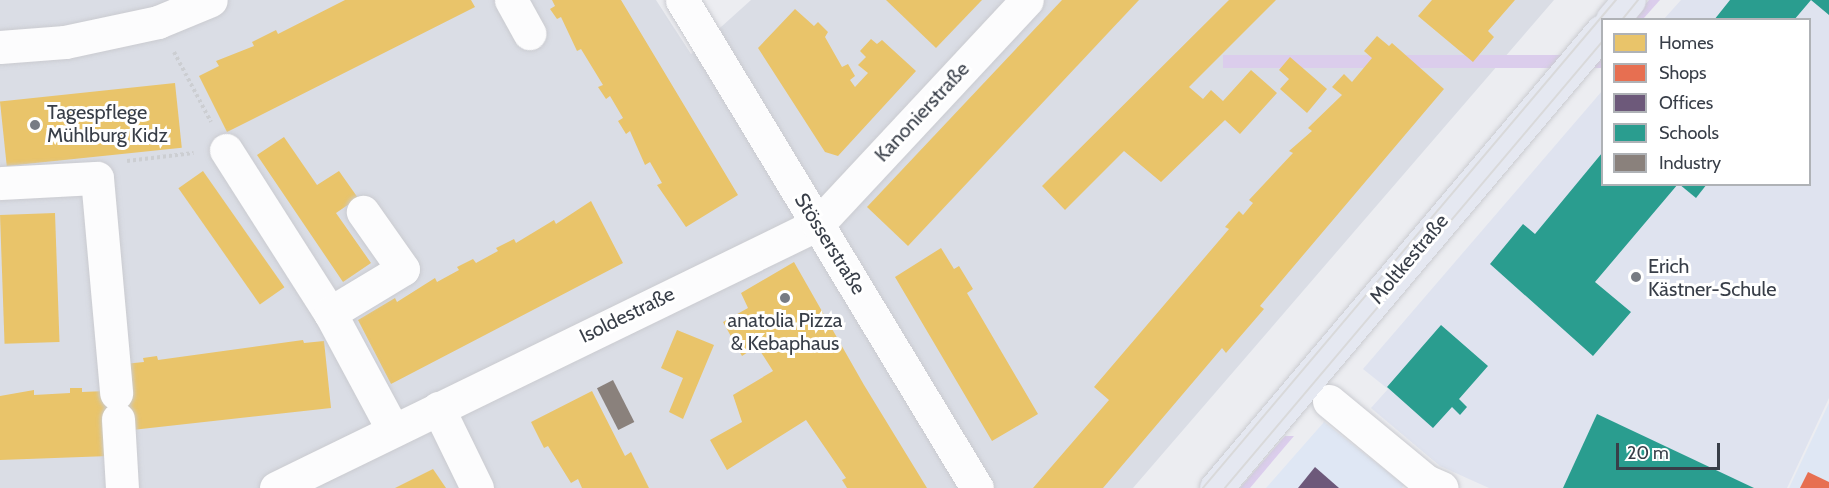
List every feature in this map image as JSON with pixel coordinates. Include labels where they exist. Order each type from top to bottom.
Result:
[{"type":"main road","points":[[1614,18],[1629,0]]},
{"type":"main road","name":"Moltkestraße","points":[[1216,488],[1601,32]]},
{"type":"street","points":[[0,47],[65,42],[158,22],[211,0]]},
{"type":"street","points":[[511,0],[529,33]]},
{"type":"street","name":"Stösserstraße","points":[[682,0],[977,488]]},
{"type":"street","name":"Kanonierstraße","points":[[818,224],[1027,0]]},
{"type":"street","points":[[226,150],[330,313],[393,430]]},
{"type":"street","points":[[0,183],[97,178],[122,488]]},
{"type":"street","points":[[330,313],[403,269],[363,212]]},
{"type":"street","name":"Isoldestraße","points":[[276,488],[818,224]]},
{"type":"street","points":[[1329,401],[1430,486]]},
{"type":"street","points":[[438,408],[477,488]]},
{"type":"path","points":[[97,178],[130,159],[226,150]]},
{"type":"shaded area","points":[[0,0],[656,0],[691,54],[751,0],[1554,0],[1133,488],[0,488]]},
{"type":"shaded area","points":[[1649,0],[1660,0],[1644,18],[1634,18]]},
{"type":"shaded area","name":"Erich Kästner-Schule","points":[[1681,0],[1829,0],[1829,398],[1787,488],[1489,488],[1440,466],[1371,408],[1388,389],[1363,369],[1601,92],[1601,186],[1811,186],[1811,18],[1665,18]]},
{"type":"shaded area","points":[[1223,55],[1601,55],[1601,68],[1223,68]]},
{"type":"shaded area","points":[[1829,403],[1829,488],[1789,488]]},
{"type":"shaded area","points":[[1324,422],[1404,485],[1402,488],[1266,488]]},
{"type":"shaded area","points":[[1285,436],[1294,436],[1250,488],[1240,488]]},
{"type":"building: Homes","points":[[345,0],[471,0],[475,7],[227,132],[199,76],[219,66],[216,61],[254,46],[252,42],[276,30],[278,34]]},
{"type":"building: Homes","points":[[552,0],[621,0],[738,195],[686,227],[657,185],[662,183],[650,162],[645,165],[630,131],[626,134],[618,121],[623,118],[610,96],[606,99],[598,87],[603,85],[581,49],[577,51],[561,17],[557,19],[550,9],[555,6]]},
{"type":"building: Homes","points":[[886,0],[982,0],[936,48]]},
{"type":"building: Homes","points":[[1062,0],[1139,0],[908,246],[867,207]]},
{"type":"building: Homes","points":[[1229,0],[1276,0],[1189,87],[1203,99],[1211,90],[1223,101],[1251,70],[1277,93],[1240,134],[1225,120],[1161,182],[1124,151],[1065,210],[1042,186]]},
{"type":"building: Homes","points":[[1432,0],[1515,0],[1488,31],[1494,37],[1473,62],[1418,16]]},
{"type":"building: Homes","points":[[795,9],[814,26],[818,22],[828,32],[825,37],[842,67],[848,64],[855,76],[850,80],[855,87],[868,73],[858,65],[866,57],[860,51],[871,39],[877,44],[882,40],[916,71],[838,156],[825,152],[758,48]]},
{"type":"building: Homes","points":[[1377,36],[1389,46],[1392,43],[1444,89],[1260,306],[1264,309],[1226,353],[1222,348],[1103,488],[1033,488],[1109,400],[1094,387],[1229,229],[1225,227],[1239,211],[1243,215],[1253,203],[1249,200],[1293,153],[1289,151],[1312,131],[1308,128],[1342,95],[1332,87],[1344,74],[1352,82],[1372,58],[1364,51]]},
{"type":"building: Homes","points":[[1290,57],[1327,89],[1307,113],[1280,89],[1289,79],[1279,70]]},
{"type":"building: Homes","points":[[175,83],[182,148],[7,166],[0,101]]},
{"type":"building: Homes","points":[[284,137],[317,185],[339,171],[358,198],[336,213],[371,263],[343,282],[257,155]]},
{"type":"building: Homes","points":[[203,171],[284,287],[260,305],[178,188]]},
{"type":"building: Homes","points":[[591,201],[623,263],[391,384],[358,320],[395,298],[397,302],[435,278],[437,282],[459,270],[457,267],[473,259],[476,263],[498,251],[496,248],[514,239],[516,243],[554,220],[556,224]]},
{"type":"building: Homes","points":[[55,213],[60,342],[5,344],[0,215]]},
{"type":"building: Homes","points":[[941,248],[954,269],[959,266],[973,289],[967,293],[1038,414],[992,441],[895,277]]},
{"type":"building: Homes","points":[[794,262],[864,385],[927,488],[847,488],[842,480],[846,478],[806,420],[727,470],[710,440],[742,422],[733,395],[773,371],[757,346],[742,356],[723,322],[748,308],[741,293]]},
{"type":"building: Homes","points":[[677,330],[714,345],[683,419],[669,412],[683,378],[661,368]]},
{"type":"building: Homes","points":[[303,340],[304,343],[324,341],[331,408],[132,430],[109,456],[0,460],[0,396],[34,390],[34,395],[70,393],[70,388],[82,388],[82,392],[106,391],[124,364],[144,362],[143,358],[157,356],[158,360]]},
{"type":"building: Homes","points":[[592,391],[625,456],[631,452],[649,488],[582,488],[578,479],[571,483],[548,446],[544,448],[531,422]]},
{"type":"building: Homes","points":[[433,469],[446,488],[395,488]]},
{"type":"building: Shops","points":[[1808,472],[1829,482],[1829,488],[1800,488]]},
{"type":"building: Offices","points":[[1315,467],[1339,488],[1298,488]]},
{"type":"building: Schools","points":[[1730,0],[1811,0],[1796,18],[1716,18]]},
{"type":"building: Schools","points":[[1811,0],[1829,0],[1829,15]]},
{"type":"building: Schools","points":[[1601,154],[1601,186],[1676,186],[1595,282],[1631,312],[1593,356],[1490,264],[1523,224],[1535,234]]},
{"type":"building: Schools","points":[[1681,186],[1705,186],[1696,198]]},
{"type":"building: Schools","points":[[1441,325],[1488,366],[1459,399],[1467,407],[1460,415],[1452,407],[1433,428],[1387,387]]},
{"type":"building: Schools","points":[[1597,414],[1754,488],[1563,488]]},
{"type":"building: Industry","points":[[613,380],[634,422],[618,430],[597,388]]},
{"type":"tram line","points":[[1203,488],[1616,0]]},
{"type":"tram line","points":[[1624,18],[1638,0]]},
{"type":"tram line","points":[[1225,488],[1601,43]]},
{"type":"place","name":"Tagespflege Mühlburg Kidz","points":[[35,125]]},
{"type":"place","name":"Erich Kästner-Schule","points":[[1636,277]]},
{"type":"place","name":"anatolia Pizza & Kebaphaus","points":[[785,298]]}]
